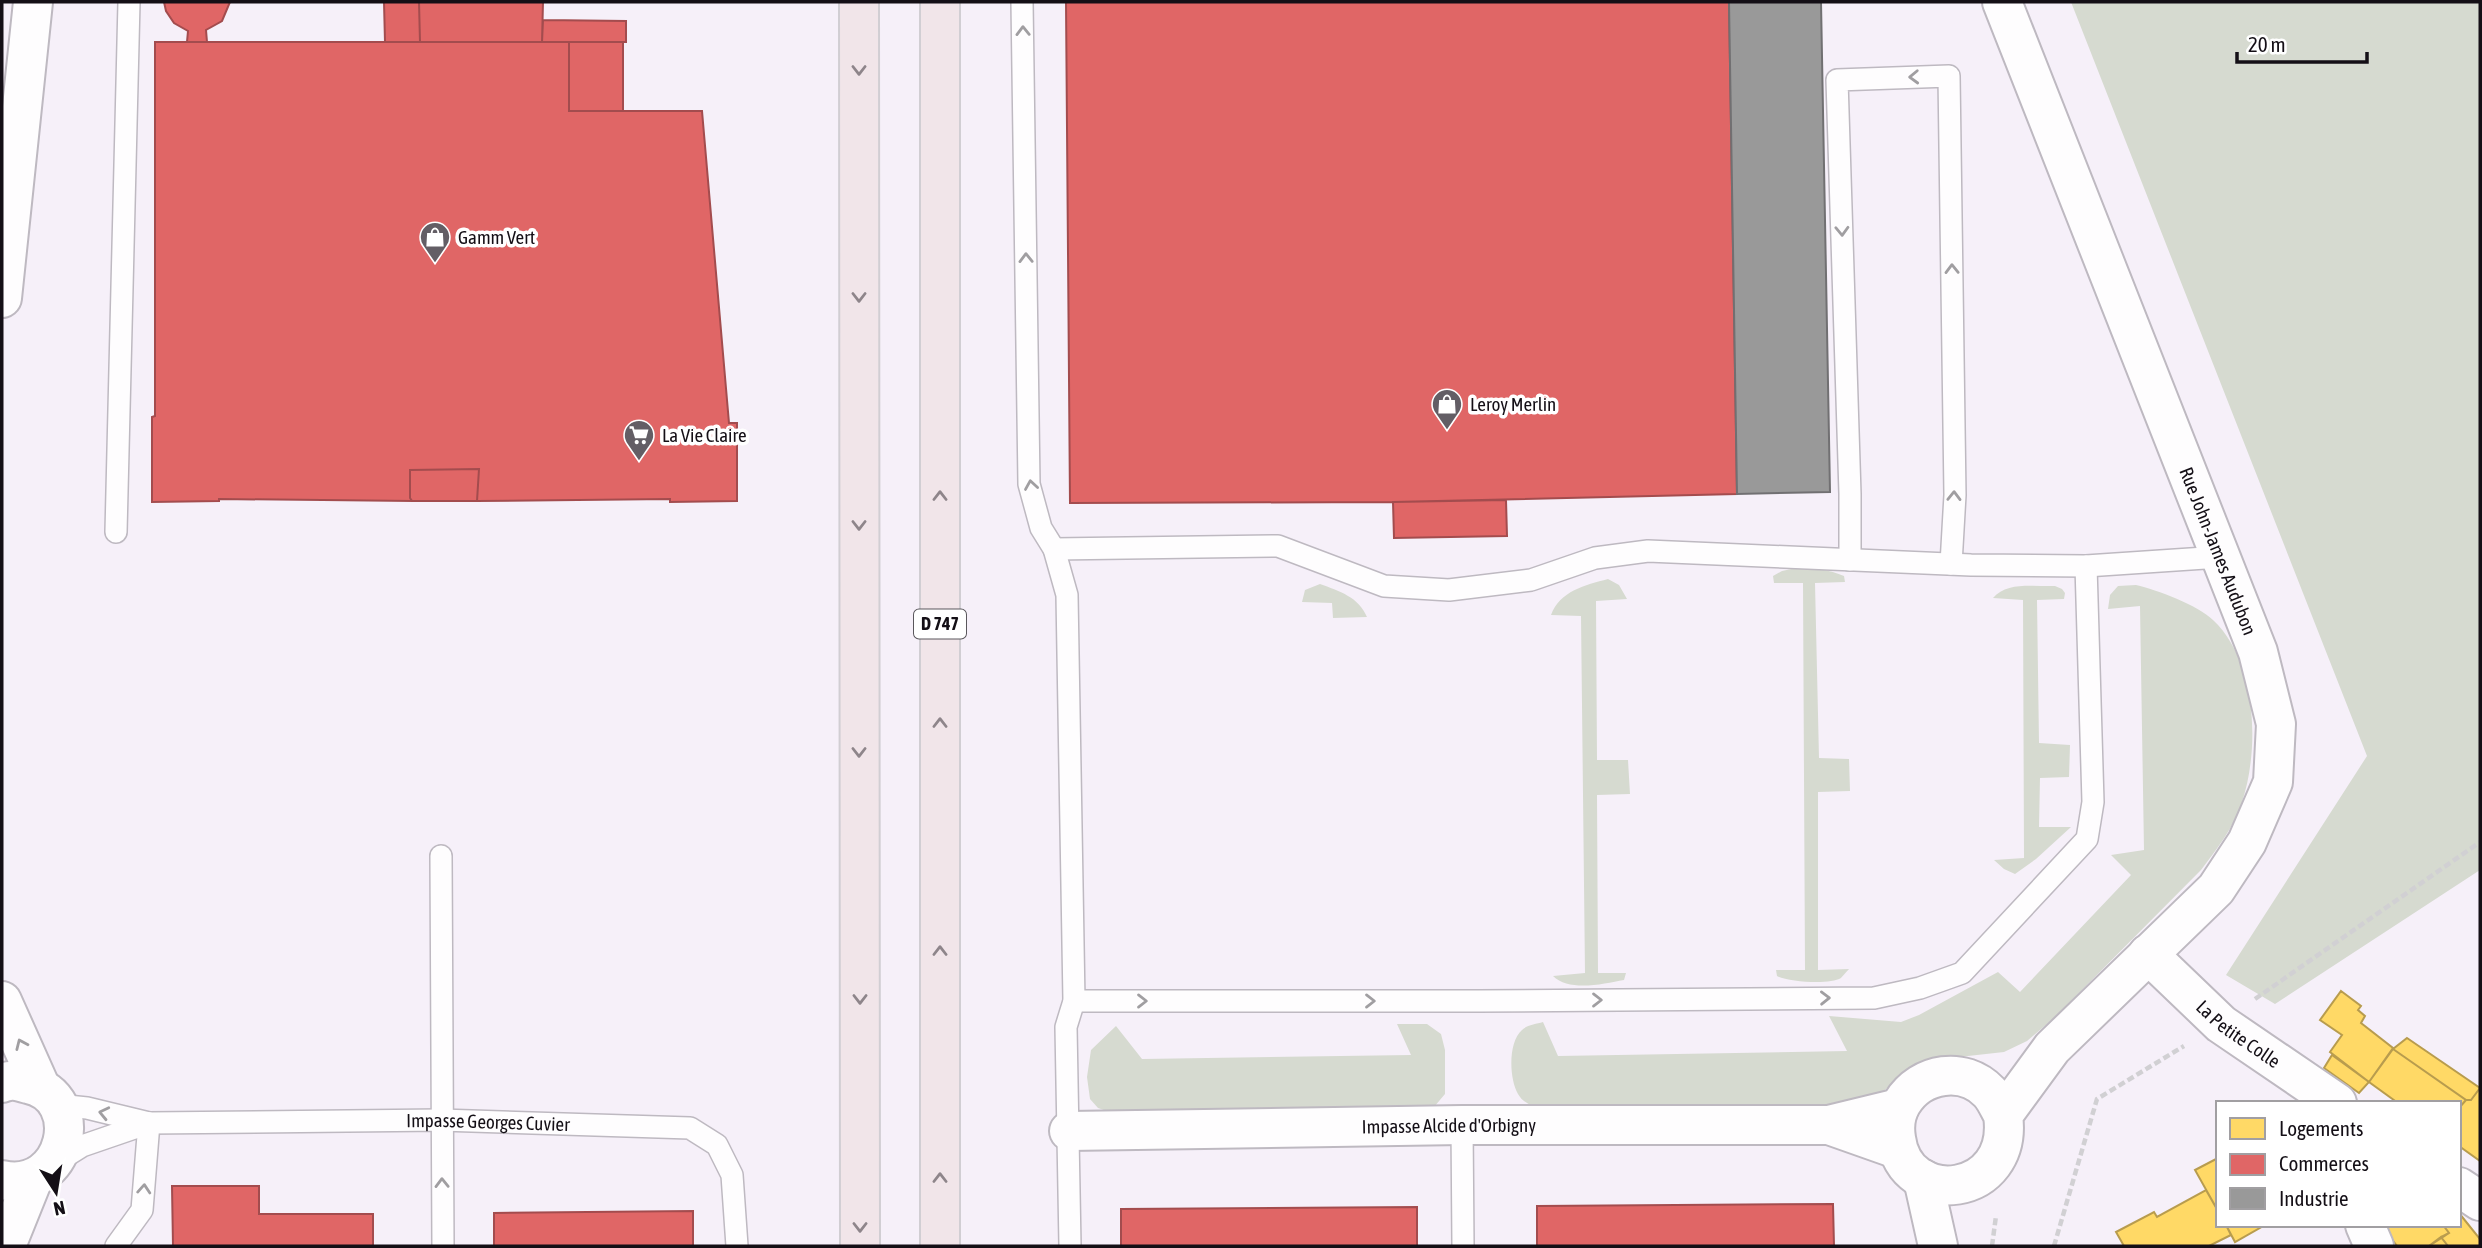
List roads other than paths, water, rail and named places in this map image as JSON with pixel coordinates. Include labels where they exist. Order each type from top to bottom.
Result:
[{"type":"highway","points":[[859,2],[860,1246]]},
{"type":"highway","name":"D 747","points":[[940,2],[940,1246]]},
{"type":"street","points":[[2,298],[33,2]]},
{"type":"street","name":"Rue John-James Audubon","points":[[2002,2],[2258,652],[2276,724],[2273,782],[2247,842],[2216,889],[2052,1048],[2003,1115]]},
{"type":"street","name":"La Petite Colle","points":[[2148,954],[2221,1024],[2331,1101]]},
{"type":"street","points":[[2,1001],[66,1131],[29,1175],[6,1246]]},
{"type":"street","name":"Rue John-James Audubon","points":[[1899,1108],[1907,1096],[1923,1082],[1957,1075],[1971,1080],[2052,1048]]},
{"type":"street","points":[[2,1083],[10,1080],[49,1096]]},
{"type":"street","points":[[1899,1108],[1894,1129],[1897,1149],[1909,1168],[1923,1180],[1946,1186],[1969,1183],[1982,1176],[1999,1157],[2005,1132],[2003,1115],[1990,1093],[1971,1080]]},
{"type":"street","name":"Impasse Alcide d'Orbigny","points":[[1069,1131],[1462,1125],[1829,1125],[1899,1108]]},
{"type":"street","name":"Impasse Alcide d'Orbigny","points":[[1829,1125],[1897,1149]]},
{"type":"street","points":[[1923,1180],[1938,1246]]},
{"type":"street","points":[[1946,1246],[1969,1183]]},
{"type":"street","points":[[2461,1188],[2480,1201]]},
{"type":"street","points":[[2366,1227],[2374,1246]]},
{"type":"lane","points":[[116,532],[129,2]]},
{"type":"lane","points":[[1023,2],[1029,484],[1041,528],[1054,549],[1067,595],[1074,1000],[1066,1027],[1070,1246]]},
{"type":"lane","points":[[1850,560],[1850,480],[1837,80],[1949,76],[1955,495],[1951,564]]},
{"type":"lane","points":[[1054,549],[1278,546],[1384,586],[1449,590],[1531,580],[1595,558],[1648,551],[1951,564],[2086,566],[2220,556]]},
{"type":"lane","points":[[1074,1000],[1874,998],[1920,988],[1962,973],[2087,839],[2093,802],[2086,566]]},
{"type":"lane","points":[[441,856],[443,1246]]},
{"type":"lane","name":"Impasse Georges Cuvier","points":[[49,1096],[149,1123],[441,1120],[690,1128],[717,1145],[732,1175],[737,1246]]},
{"type":"lane","points":[[116,1246],[142,1210],[149,1123]]},
{"type":"lane","name":"Impasse Georges Cuvier","points":[[29,1175],[82,1146],[149,1123]]},
{"type":"lane","points":[[1462,1125],[1463,1246]]},
{"type":"place","name":"Gamm Vert","points":[[435,264]]},
{"type":"place","name":"Leroy Merlin","points":[[1447,431]]},
{"type":"place","name":"La Vie Claire","points":[[639,462]]}]
